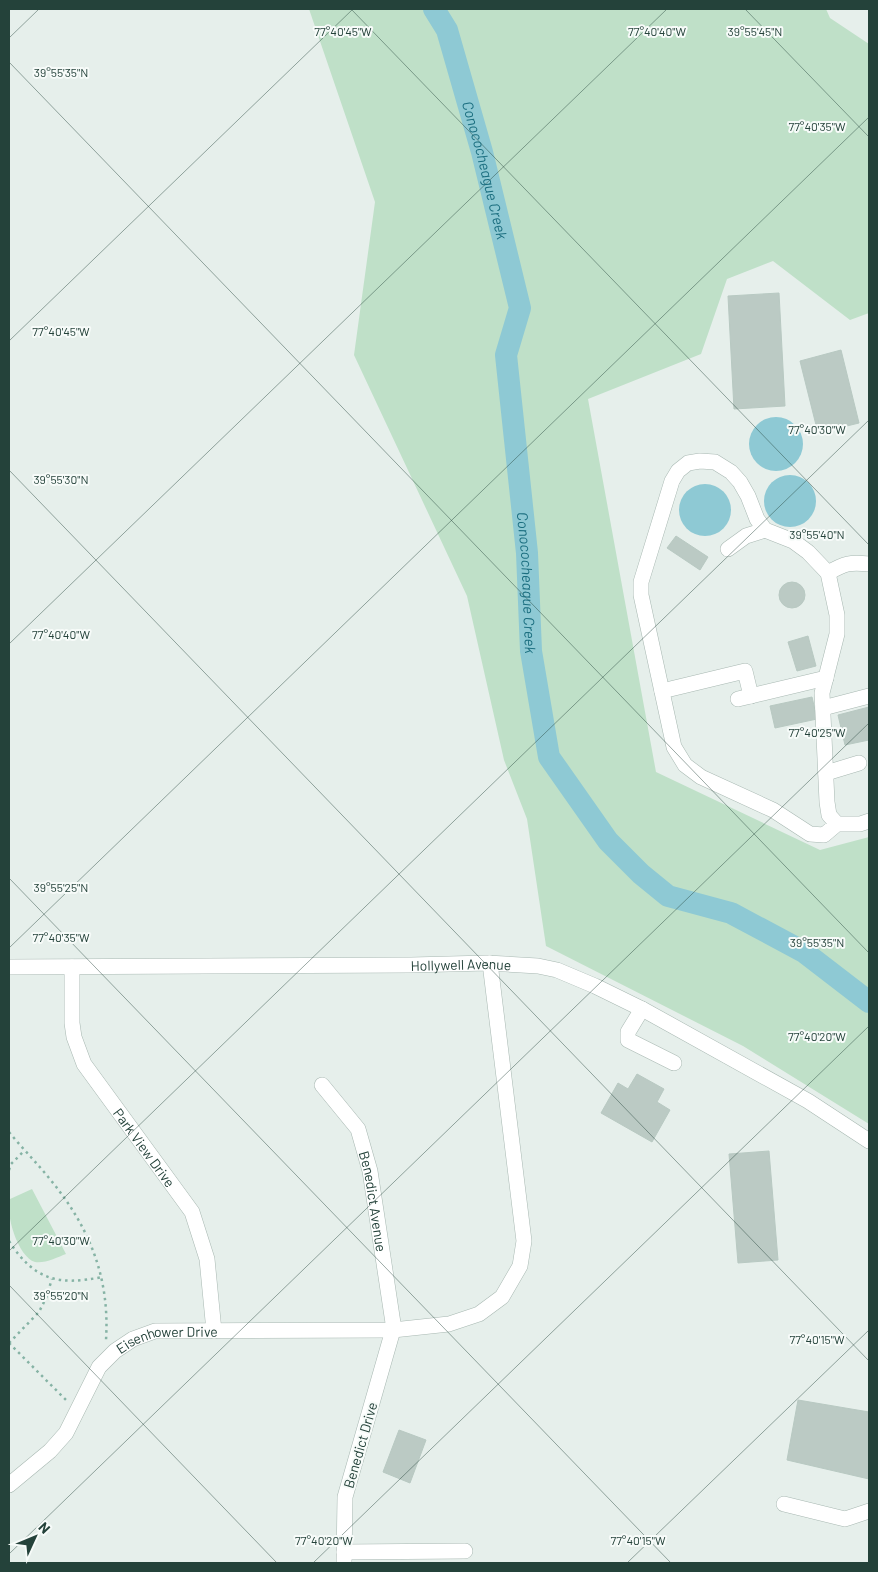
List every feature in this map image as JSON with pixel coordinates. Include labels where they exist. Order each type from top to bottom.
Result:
[{"type":"street","points":[[837,824],[829,815],[826,802],[822,693],[837,634],[837,615],[828,573],[808,552],[793,541],[765,530],[757,519],[740,482],[731,472],[715,462],[700,461],[688,463],[678,471],[672,481],[641,582],[641,595],[674,747],[685,765],[701,777],[774,810],[810,834],[824,835],[837,824],[860,824],[869,821]]},
{"type":"street","points":[[728,549],[746,536],[765,530]]},
{"type":"street","points":[[828,573],[845,563],[869,564]]},
{"type":"street","points":[[662,691],[745,671],[745,698],[826,678]]},
{"type":"street","points":[[823,708],[869,696]]},
{"type":"street","points":[[826,772],[859,763]]},
{"type":"street","name":"Hollywell Avenue","points":[[9,967],[490,963],[538,966],[557,970],[642,1009],[808,1101],[869,1141]]},
{"type":"street","name":"Eisenhower Drive","points":[[9,1485],[50,1451],[66,1433],[99,1367],[115,1351],[133,1339],[155,1331],[392,1330],[449,1324],[479,1314],[502,1297],[520,1266],[524,1241],[490,963]]},
{"type":"street","name":"Park View Drive","points":[[72,967],[73,1030],[84,1064],[192,1212],[207,1259],[214,1331]]},
{"type":"street","points":[[642,1009],[628,1032],[628,1040],[674,1063]]},
{"type":"street","name":"Benedict Avenue","points":[[322,1085],[358,1128],[370,1171],[393,1323],[392,1330]]},
{"type":"street","name":"Benedict Drive","points":[[344,1558],[345,1497],[392,1330]]},
{"type":"street","points":[[784,1504],[845,1520],[869,1511]]},
{"type":"street","points":[[344,1558],[465,1551]]},
{"type":"path","points":[[9,1132],[50,1178],[80,1221],[94,1250],[102,1277],[107,1329],[105,1361]]},
{"type":"path","points":[[9,1170],[24,1151]]},
{"type":"path","points":[[9,1241],[20,1258],[34,1270],[52,1279],[84,1281],[102,1277]]},
{"type":"path","points":[[52,1279],[39,1312],[9,1343],[77,1411]]},
{"type":"green space","points":[[309,9],[826,9],[830,18],[869,44],[869,313],[850,320],[773,261],[727,279],[701,354],[588,399],[656,772],[820,850],[869,837],[869,1124],[743,1046],[546,946],[527,819],[504,760],[467,596],[354,355],[375,202]]},
{"type":"green space","points":[[32,1189],[66,1254],[43,1262],[35,1262],[23,1252],[14,1234],[9,1214],[10,1199]]},
{"type":"water","points":[[776,417],[786,419],[795,425],[801,434],[803,444],[801,454],[795,463],[786,469],[776,471],[766,469],[757,463],[751,454],[749,444],[751,434],[757,425],[766,419]]},
{"type":"water","points":[[785,475],[795,475],[809,482],[816,496],[816,506],[809,520],[795,527],[785,527],[775,523],[768,516],[764,506],[764,496],[768,486],[775,479]]},
{"type":"water","points":[[700,484],[710,484],[724,491],[731,505],[731,515],[724,529],[710,536],[700,536],[690,532],[683,525],[679,515],[679,505],[683,495],[690,488]]},
{"type":"building","points":[[779,293],[785,406],[734,409],[728,296]]},
{"type":"building","points":[[841,350],[859,423],[818,433],[800,361]]},
{"type":"building","points":[[676,536],[708,557],[700,570],[667,548]]},
{"type":"building","points":[[792,582],[801,586],[805,595],[801,604],[792,608],[783,604],[779,595],[783,586]]},
{"type":"building","points":[[808,636],[816,666],[797,671],[788,642]]},
{"type":"building","points":[[812,697],[817,719],[775,728],[770,706]]},
{"type":"building","points":[[869,707],[869,740],[845,745],[838,715]]},
{"type":"building","points":[[637,1074],[664,1089],[657,1102],[670,1110],[652,1142],[601,1113],[618,1083],[628,1089]]},
{"type":"building","points":[[769,1151],[778,1260],[738,1263],[729,1154]]},
{"type":"building","points":[[798,1400],[869,1412],[869,1479],[787,1460]]},
{"type":"building","points":[[399,1430],[426,1440],[410,1483],[383,1472]]},
{"type":"waterway","name":"Conococheague Creek","points":[[434,9],[447,30],[482,152],[520,308],[506,355],[527,553],[531,651],[549,757],[608,841],[641,874],[668,896],[731,913],[804,952],[869,1002]]}]
